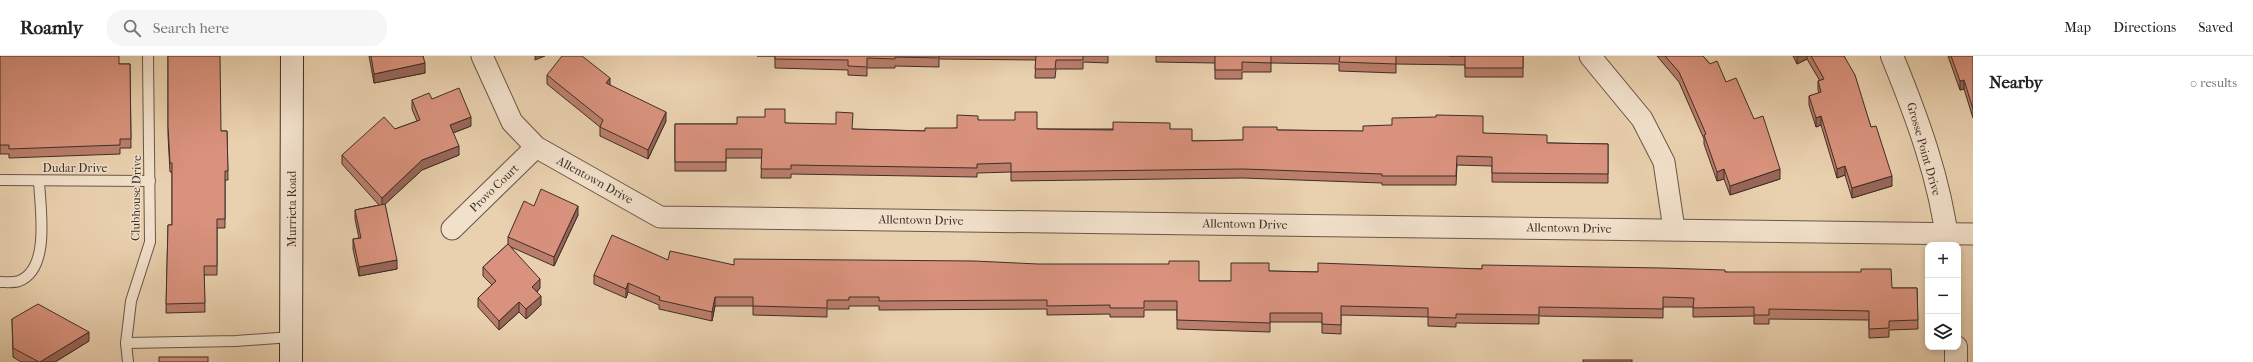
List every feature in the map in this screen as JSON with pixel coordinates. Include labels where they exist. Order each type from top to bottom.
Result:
[{"type":"main road","name":"Murrieta Road","points":[[291,362],[292,56]]},
{"type":"main road","name":"Grosse Point Drive","points":[[1892,56],[1916,115],[1934,178],[1947,239]]},
{"type":"main road","points":[[1956,350],[1956,362]]},
{"type":"street","name":"Allentown Drive","points":[[482,56],[512,122],[536,147],[660,217],[1674,229],[1947,239],[1973,234]]},
{"type":"street","points":[[1590,56],[1642,118],[1664,162],[1674,229]]},
{"type":"street","name":"Provo Court","points":[[452,229],[536,147]]},
{"type":"lane","name":"Clubhouse Drive","points":[[128,362],[126,343],[131,301],[150,242],[148,56]]},
{"type":"lane","name":"Dudar Drive","points":[[0,180],[150,181]]},
{"type":"lane","points":[[0,282],[19,280],[26,277],[38,261],[41,244],[39,181]]},
{"type":"lane","points":[[126,343],[236,342],[291,337]]},
{"type":"building","points":[[0,56],[119,56],[119,64],[130,64],[131,139],[120,139],[120,145],[9,149],[9,145],[0,145]]},
{"type":"building","points":[[168,56],[220,56],[221,131],[227,131],[228,171],[225,171],[225,219],[217,219],[217,266],[204,266],[205,303],[166,304],[168,225],[172,225],[172,163],[170,163],[168,126]]},
{"type":"building","points":[[371,56],[423,56],[425,63],[374,74]]},
{"type":"building","points":[[562,56],[582,56],[610,78],[606,83],[666,112],[648,150],[600,127],[603,120],[547,75]]},
{"type":"building","points":[[775,56],[939,56],[939,58],[867,58],[867,67],[848,66],[848,60],[775,59]]},
{"type":"building","points":[[1036,56],[1083,56],[1083,60],[1056,60],[1055,69],[1035,69]]},
{"type":"building","points":[[1215,56],[1271,56],[1271,63],[1242,62],[1242,70],[1215,70]]},
{"type":"building","points":[[1340,56],[1396,56],[1396,64],[1339,62]]},
{"type":"building","points":[[1465,56],[1523,56],[1523,68],[1465,68]]},
{"type":"building","points":[[1665,56],[1703,56],[1710,64],[1717,61],[1726,82],[1736,78],[1754,119],[1763,116],[1780,169],[1730,186],[1724,169],[1717,172],[1704,135],[1706,134],[1679,72]]},
{"type":"building","points":[[1811,56],[1844,56],[1855,75],[1871,127],[1876,126],[1892,176],[1852,188],[1845,166],[1837,169],[1821,116],[1816,118],[1809,96],[1821,92],[1818,81],[1824,79]]},
{"type":"building","points":[[1951,56],[1973,56],[1973,109],[1964,80],[1960,81]]},
{"type":"building","points":[[459,88],[471,117],[450,125],[459,146],[422,160],[382,198],[342,155],[384,117],[395,129],[420,120],[412,100],[429,93],[432,99]]},
{"type":"building","points":[[765,109],[785,109],[785,123],[836,124],[836,112],[853,113],[852,129],[925,131],[925,128],[957,128],[957,115],[978,116],[978,120],[1015,120],[1015,112],[1037,112],[1037,129],[1113,130],[1113,122],[1170,123],[1170,129],[1192,129],[1192,141],[1243,140],[1243,127],[1277,127],[1277,130],[1363,131],[1363,126],[1392,125],[1392,118],[1436,117],[1436,115],[1483,116],[1483,133],[1547,135],[1547,143],[1608,144],[1608,174],[1492,173],[1492,157],[1457,156],[1456,176],[1382,176],[1382,174],[1243,169],[1011,172],[1011,163],[977,164],[977,168],[791,165],[791,169],[761,169],[762,149],[726,149],[726,162],[675,162],[675,124],[737,124],[737,117],[765,117]]},
{"type":"building","points":[[541,189],[578,206],[554,257],[508,237],[524,201],[534,206]]},
{"type":"building","points":[[385,204],[397,260],[359,267],[353,239],[361,238],[355,210]]},
{"type":"building","points":[[612,235],[668,260],[670,251],[734,265],[734,259],[974,261],[1038,264],[1169,264],[1169,261],[1199,261],[1199,281],[1231,281],[1231,263],[1269,263],[1269,271],[1318,272],[1318,263],[1482,269],[1482,265],[1662,268],[1725,270],[1725,272],[1861,272],[1861,269],[1891,269],[1892,288],[1917,288],[1918,320],[1889,321],[1889,328],[1869,329],[1869,311],[1769,309],[1769,315],[1754,315],[1754,307],[1693,308],[1694,298],[1663,297],[1663,309],[1539,307],[1539,315],[1456,314],[1456,318],[1428,317],[1428,308],[1341,306],[1341,325],[1322,324],[1322,313],[1270,313],[1270,323],[1177,320],[1177,301],[1144,301],[1144,308],[1110,308],[1110,305],[1047,306],[1047,300],[879,301],[879,297],[849,297],[849,300],[827,300],[827,308],[753,306],[753,297],[715,297],[712,312],[659,300],[660,297],[628,283],[626,289],[594,275]]},
{"type":"building","points":[[508,244],[540,279],[532,287],[541,296],[526,309],[519,302],[499,321],[478,298],[496,281],[483,267]]},
{"type":"building","points":[[38,304],[89,332],[40,362],[13,348],[12,319]]},
{"type":"building","points":[[159,357],[208,357],[208,362],[159,362]]},
{"type":"building","points":[[1583,360],[1632,360],[1632,362],[1583,362]]}]
